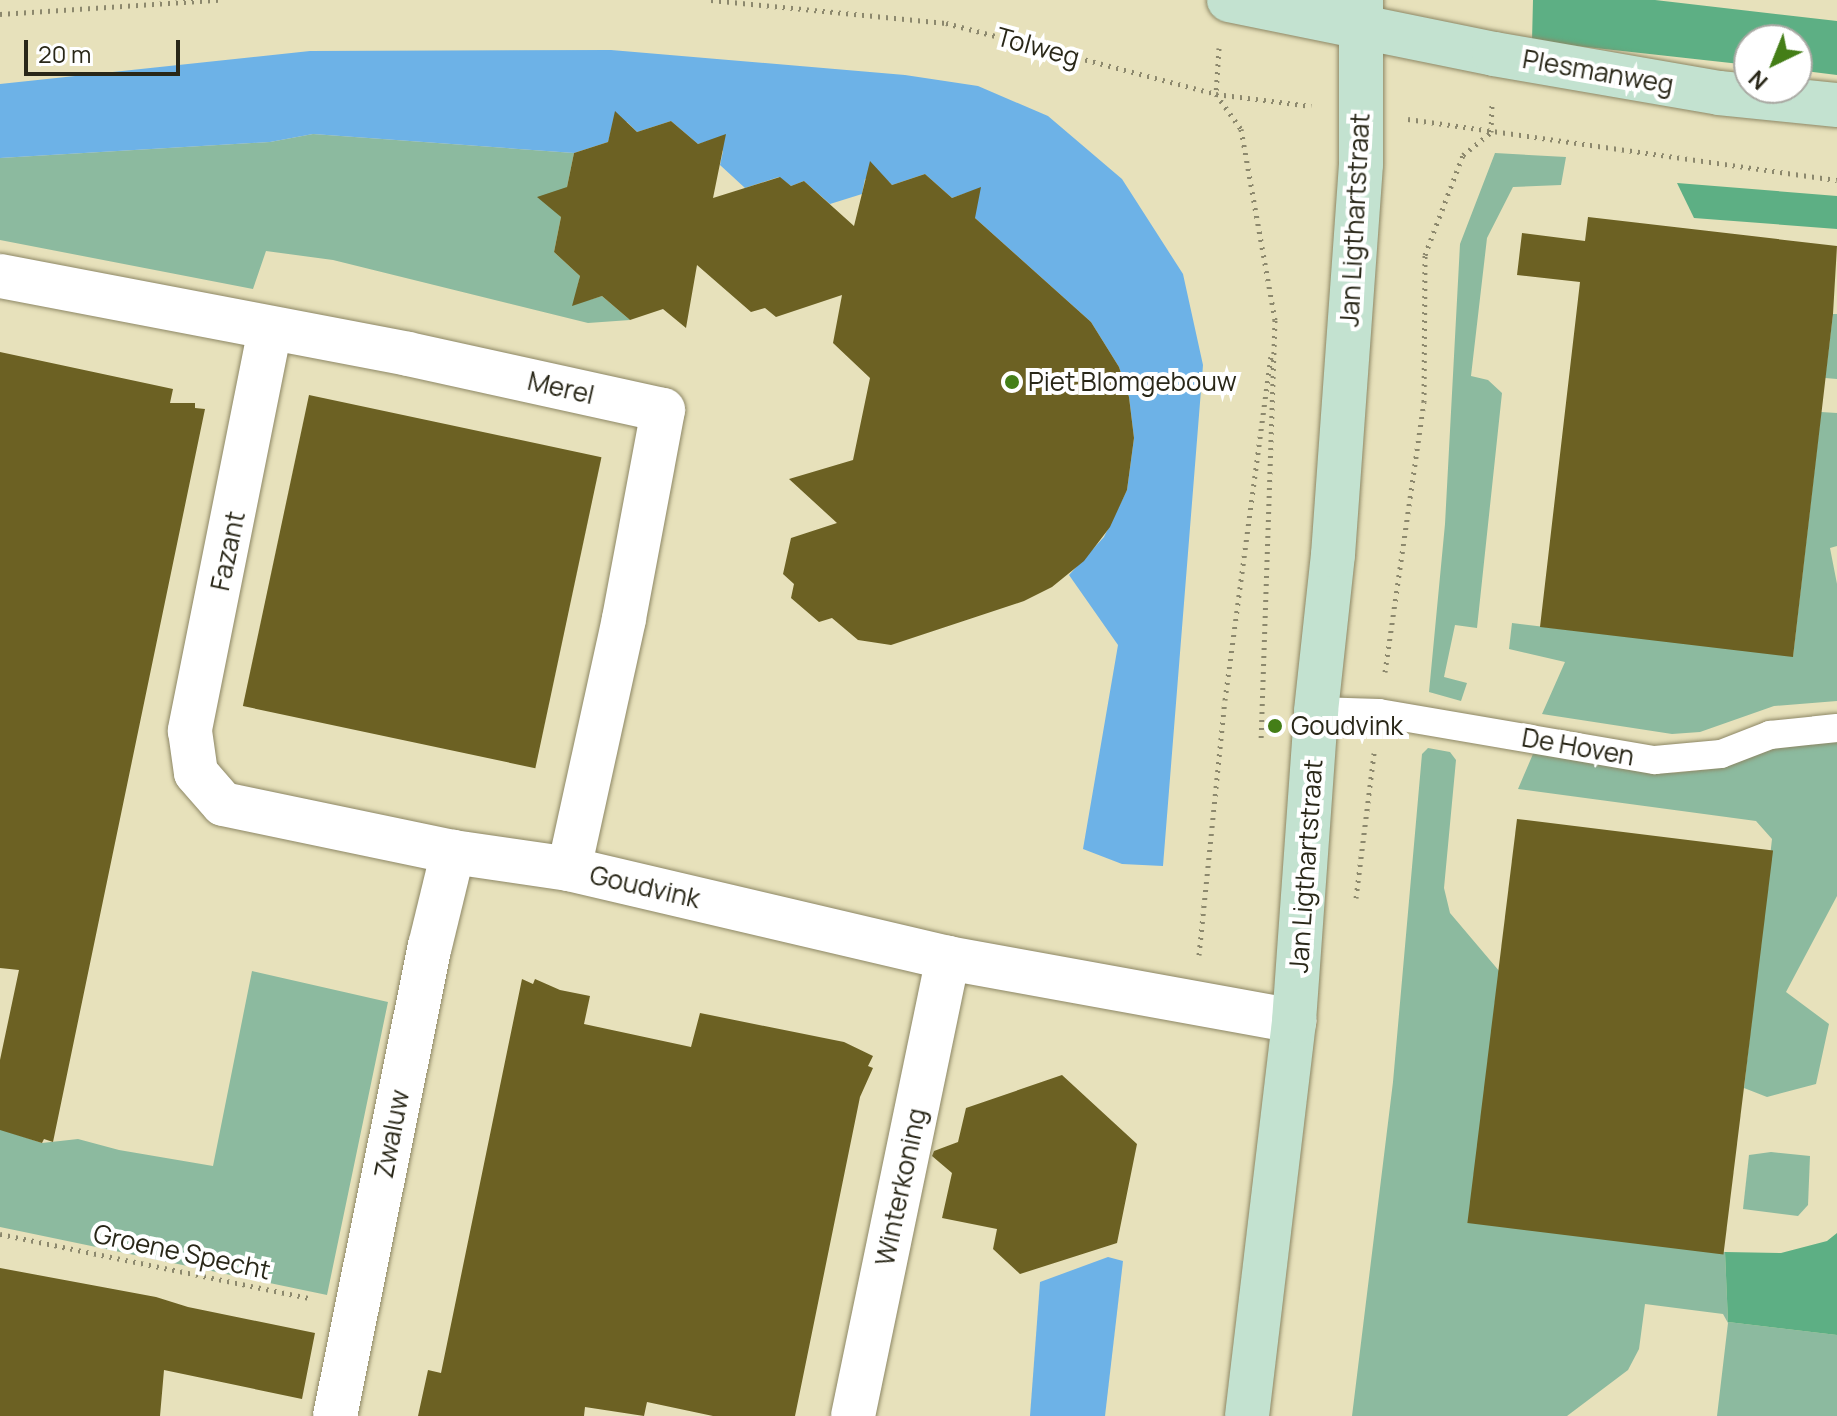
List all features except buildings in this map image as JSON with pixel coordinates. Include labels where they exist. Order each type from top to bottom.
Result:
[{"type":"main road","points":[[1229,0],[1361,14]]},
{"type":"main road","name":"Plesmanweg","points":[[1361,14],[1494,54],[1719,93],[1837,105]]},
{"type":"main road","name":"Jan Ligthartstraat","points":[[1247,1416],[1294,1021],[1316,711],[1334,539],[1362,112],[1361,14]]},
{"type":"street","name":"Merel","points":[[0,276],[408,354],[663,410],[624,619],[569,869]]},
{"type":"street","name":"Fazant","points":[[196,773],[191,725],[270,329]]},
{"type":"street","name":"Goudvink","points":[[196,773],[223,804],[453,852],[569,869],[948,958],[1294,1021]]},
{"type":"street","name":"Zwaluw","points":[[335,1416],[430,946],[453,852]]},
{"type":"street","name":"Winterkoning","points":[[853,1416],[948,958]]},
{"type":"lane","name":"De Hoven","points":[[1316,711],[1379,713],[1655,760],[1721,754],[1770,735],[1837,728]]},
{"type":"path","points":[[0,14],[219,0]]},
{"type":"path","name":"Tolweg","points":[[711,0],[946,23],[1216,94],[1362,112]]},
{"type":"path","points":[[1216,94],[1219,47]]},
{"type":"path","points":[[1379,713],[1424,402],[1425,255],[1463,155],[1491,132],[1494,54]]},
{"type":"path","name":"Jan Ligthartstraat","points":[[1216,94],[1241,129],[1275,320],[1261,748]]},
{"type":"path","points":[[1362,112],[1837,180]]},
{"type":"path","points":[[1194,1002],[1225,700],[1275,320]]},
{"type":"path","name":"Groene Specht","points":[[0,1234],[356,1308]]},
{"type":"green space","points":[[1533,0],[1655,0],[1837,21],[1837,75],[1813,72],[1813,24],[1733,24],[1733,63],[1532,41]]},
{"type":"green space","points":[[313,134],[574,153],[567,187],[550,205],[561,217],[554,252],[580,276],[577,289],[589,300],[602,296],[630,320],[588,323],[333,260],[266,251],[253,289],[0,240],[0,158],[270,142]]},
{"type":"green space","points":[[1495,153],[1566,157],[1561,185],[1513,187],[1487,238],[1471,376],[1488,380],[1502,393],[1477,628],[1455,625],[1444,677],[1467,683],[1461,701],[1429,692],[1445,524],[1460,244]]},
{"type":"green space","points":[[1677,183],[1837,196],[1837,229],[1694,218]]},
{"type":"green space","points":[[1833,314],[1837,314],[1837,379],[1825,378]]},
{"type":"green space","points":[[1821,412],[1837,413],[1837,546],[1830,548],[1837,584],[1837,701],[1774,706],[1700,732],[1672,734],[1542,714],[1565,662],[1509,649],[1512,623],[1793,656]]},
{"type":"green space","points":[[1837,740],[1837,896],[1786,992],[1829,1024],[1816,1084],[1767,1097],[1744,1088],[1772,839],[1756,821],[1518,789],[1536,747],[1674,773],[1711,769],[1777,747]]},
{"type":"green space","points":[[1428,748],[1450,752],[1456,760],[1444,888],[1450,913],[1500,972],[1470,1222],[1725,1252],[1728,1322],[1837,1335],[1837,1416],[1717,1416],[1728,1323],[1723,1314],[1645,1304],[1639,1349],[1628,1370],[1567,1416],[1352,1416],[1393,1082],[1422,754]]},
{"type":"green space","points":[[252,971],[388,1002],[327,1295],[0,1227],[0,1129],[42,1143],[78,1139],[119,1150],[213,1166]]},
{"type":"green space","points":[[1771,1152],[1810,1156],[1808,1205],[1798,1216],[1743,1209],[1749,1155]]},
{"type":"green space","points":[[1837,1233],[1837,1335],[1728,1322],[1725,1252],[1781,1253],[1827,1241]]},
{"type":"water","points":[[611,50],[905,75],[978,86],[1048,116],[1122,179],[1183,274],[1203,365],[1163,866],[1122,864],[1083,849],[1118,645],[1069,575],[1104,537],[1127,490],[1134,438],[1129,397],[1119,367],[1091,322],[975,218],[966,193],[952,198],[925,174],[892,185],[881,174],[865,179],[862,194],[830,204],[804,181],[791,186],[779,177],[745,188],[720,165],[723,151],[711,140],[698,144],[671,121],[637,132],[627,122],[612,127],[608,142],[574,153],[313,134],[270,142],[0,158],[0,84],[310,51]]},
{"type":"water","points":[[1108,1257],[1123,1261],[1105,1416],[1030,1416],[1040,1282]]},
{"type":"place","name":"Piet Blomgebouw","points":[[1012,382]]},
{"type":"place","name":"Goudvink","points":[[1275,726]]}]
